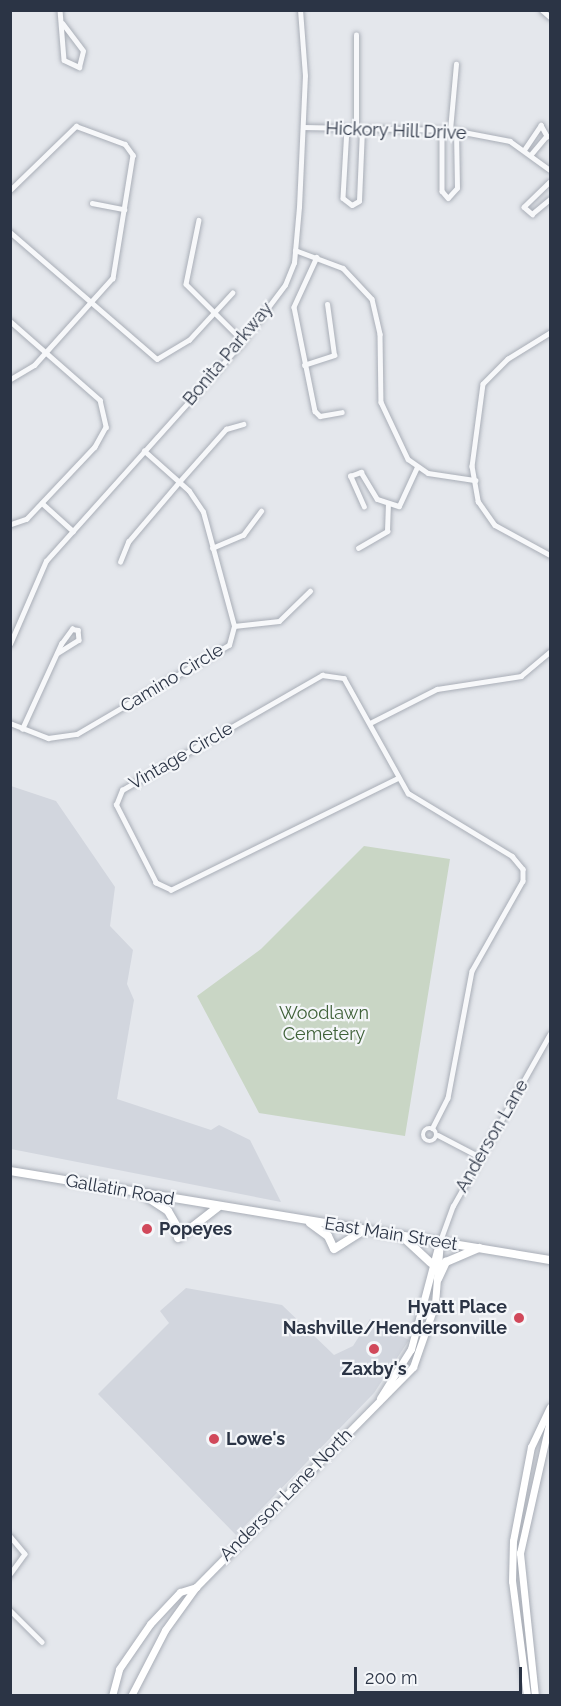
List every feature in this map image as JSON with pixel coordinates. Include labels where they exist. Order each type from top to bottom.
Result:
[{"type":"main road","name":"Gallatin Road","points":[[10,1171],[231,1209]]},
{"type":"main road","points":[[141,1194],[168,1211],[178,1234],[218,1207]]},
{"type":"main road","name":"East Main Street","points":[[231,1209],[440,1241],[541,1258],[550,1262]]},
{"type":"main road","points":[[306,1221],[328,1236],[334,1249],[365,1230]]},
{"type":"main road","points":[[399,1235],[431,1263]]},
{"type":"main road","points":[[438,1279],[450,1258],[480,1248]]},
{"type":"street","points":[[60,10],[63,24],[64,60],[79,67],[83,51],[63,24]]},
{"type":"street","name":"Bonita Parkway","points":[[10,645],[46,561],[243,341],[285,285],[295,250],[303,128],[300,10]]},
{"type":"street","points":[[542,10],[550,17]]},
{"type":"street","points":[[347,128],[343,198],[352,205],[359,201],[357,35]]},
{"type":"street","points":[[442,130],[442,191],[448,198],[457,188],[453,130],[456,64]]},
{"type":"street","points":[[524,150],[541,125],[547,136],[531,154]]},
{"type":"street","points":[[10,190],[75,126],[89,127],[125,144],[133,155],[112,278],[44,353],[10,380]]},
{"type":"street","name":"Hickory Hill Drive","points":[[303,128],[453,130],[510,141],[531,154],[550,170]]},
{"type":"street","points":[[550,182],[524,207],[532,214],[550,199]]},
{"type":"street","points":[[92,203],[124,209]]},
{"type":"street","points":[[199,220],[186,284],[243,341]]},
{"type":"street","points":[[10,232],[90,304],[157,359],[189,340],[232,293]]},
{"type":"street","points":[[295,250],[317,257],[357,278],[372,299],[380,334],[381,402],[400,449],[417,467],[475,480]]},
{"type":"street","points":[[317,257],[294,307],[304,365],[317,415],[342,412]]},
{"type":"street","points":[[304,365],[334,355],[327,304]]},
{"type":"street","points":[[10,321],[100,400],[106,427],[95,447],[27,519],[10,525]]},
{"type":"street","points":[[550,333],[492,372],[477,394],[475,480],[478,501],[495,525],[550,555]]},
{"type":"street","points":[[120,562],[128,542],[226,429],[243,424]]},
{"type":"street","name":"Camino Circle","points":[[10,723],[48,738],[77,734],[229,645],[234,626],[203,512],[179,482],[144,451]]},
{"type":"street","points":[[388,506],[404,503],[417,467]]},
{"type":"street","points":[[358,548],[387,531],[388,506],[356,472],[349,483],[364,507]]},
{"type":"street","points":[[42,502],[73,531]]},
{"type":"street","points":[[213,548],[243,535],[261,511]]},
{"type":"street","points":[[234,626],[279,621],[310,591]]},
{"type":"street","points":[[22,729],[58,653],[68,633],[78,630],[79,640],[58,653]]},
{"type":"street","points":[[370,723],[437,689],[521,676],[550,652]]},
{"type":"street","name":"Vintage Circle","points":[[399,778],[171,890],[156,883],[117,810],[123,790],[322,675],[344,678],[399,778],[420,803],[512,856],[524,874],[472,971],[448,1098],[433,1128]]},
{"type":"street","name":"Anderson Lane","points":[[440,1241],[480,1157],[550,1034]]},
{"type":"street","points":[[438,1135],[432,1142],[424,1139],[425,1130],[433,1128],[438,1135],[480,1157]]},
{"type":"street","name":"Anderson Lane North","points":[[376,1404],[411,1349],[431,1263],[440,1241]]},
{"type":"street","name":"Anderson Lane North","points":[[131,1695],[165,1630],[196,1587],[413,1367],[427,1336],[438,1279],[440,1241]]},
{"type":"street","points":[[527,1695],[519,1623],[516,1553],[526,1474],[535,1437],[550,1407]]},
{"type":"street","points":[[535,1695],[516,1553],[550,1420]]},
{"type":"street","points":[[526,1474],[534,1477]]},
{"type":"street","points":[[10,1536],[25,1554],[10,1575]]},
{"type":"street","name":"Anderson Lane North","points":[[112,1695],[119,1669],[150,1624],[180,1592],[196,1587]]},
{"type":"street","points":[[10,1610],[42,1642]]},
{"type":"street","points":[[519,1623],[527,1622]]},
{"type":"shaded area","points":[[11,786],[56,801],[115,887],[110,926],[133,950],[127,984],[134,1000],[117,1099],[211,1130],[219,1125],[250,1140],[281,1202],[11,1149]]},
{"type":"shaded area","points":[[186,1288],[282,1305],[334,1355],[353,1346],[370,1319],[409,1340],[374,1393],[236,1535],[98,1394],[169,1323],[160,1311]]},
{"type":"green space","name":"Woodlawn Cemetery","points":[[364,846],[450,859],[405,1136],[259,1113],[197,996],[261,949]]},
{"type":"place","name":"Popeyes","points":[[147,1229]]},
{"type":"place","name":"Hyatt Place Nashville/Hendersonville","points":[[519,1318]]},
{"type":"place","name":"Zaxby's","points":[[374,1349]]},
{"type":"place","name":"Lowe's","points":[[214,1439]]}]
